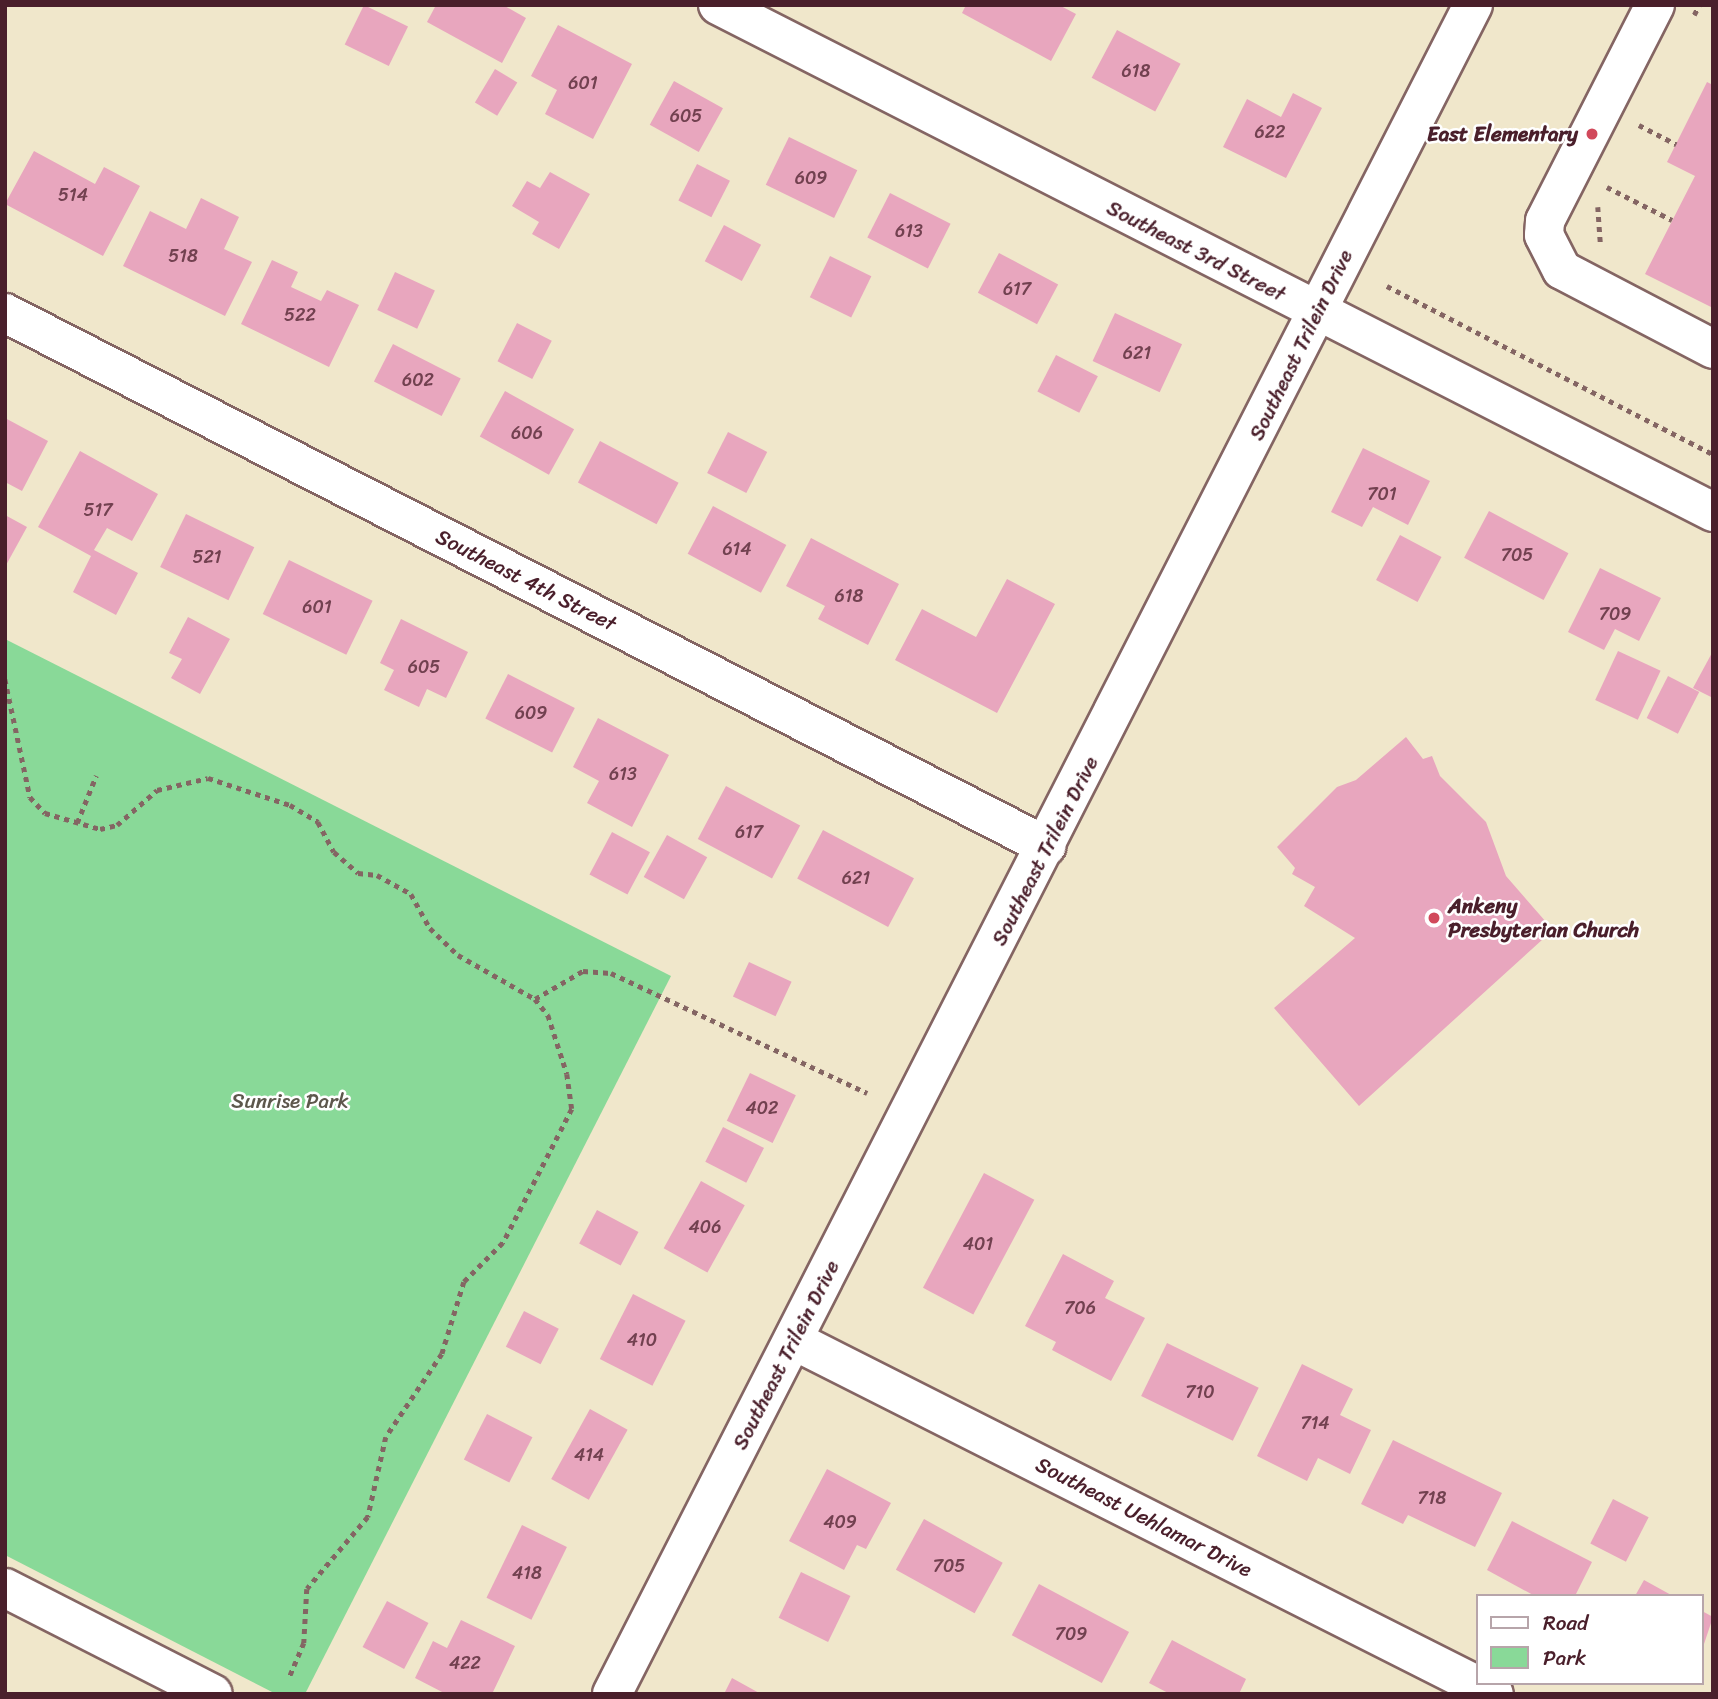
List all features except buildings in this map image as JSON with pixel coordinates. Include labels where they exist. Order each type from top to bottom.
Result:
[{"type":"street","name":"Southeast 3rd Street","points":[[718,5],[1317,314],[1713,512]]},
{"type":"street","name":"Southeast Trilein Drive","points":[[612,1694],[1473,5]]},
{"type":"street","points":[[1655,5],[1545,221],[1544,236],[1562,270],[1713,349]]},
{"type":"street","name":"Southeast 4th Street","points":[[5,313],[1046,846]]},
{"type":"street","name":"Southeast Uehlamar Drive","points":[[793,1340],[1476,1685]]},
{"type":"street","points":[[5,1588],[213,1694]]},
{"type":"street","name":"Southeast Uehlamar Drive","points":[[1476,1685],[1494,1694]]},
{"type":"path","points":[[1690,23],[1699,5]]},
{"type":"path","points":[[1632,135],[1644,113]]},
{"type":"path","points":[[1638,124],[1676,144]]},
{"type":"path","points":[[1607,256],[1596,223],[1611,177]]},
{"type":"path","points":[[1606,187],[1672,220]]},
{"type":"path","points":[[1387,286],[1713,454]]},
{"type":"path","points":[[5,679],[30,797],[45,813],[77,822],[117,825],[157,790],[184,781],[208,778],[265,795],[318,822],[334,852],[358,873],[377,874],[411,894],[430,928],[458,956],[536,999],[548,1015],[572,1109],[503,1243],[464,1282],[442,1354],[386,1437],[368,1517],[307,1589],[304,1643],[289,1678]]},
{"type":"path","points":[[77,822],[96,776]]},
{"type":"path","points":[[536,999],[583,971],[611,973],[867,1093]]},
{"type":"green space","name":"Sunrise Park","points":[[5,639],[671,976],[305,1694],[276,1694],[5,1555]]},
{"type":"place","name":"East Elementary","points":[[1592,134]]},
{"type":"place","name":"Ankeny Presbyterian Church","points":[[1434,918]]}]
